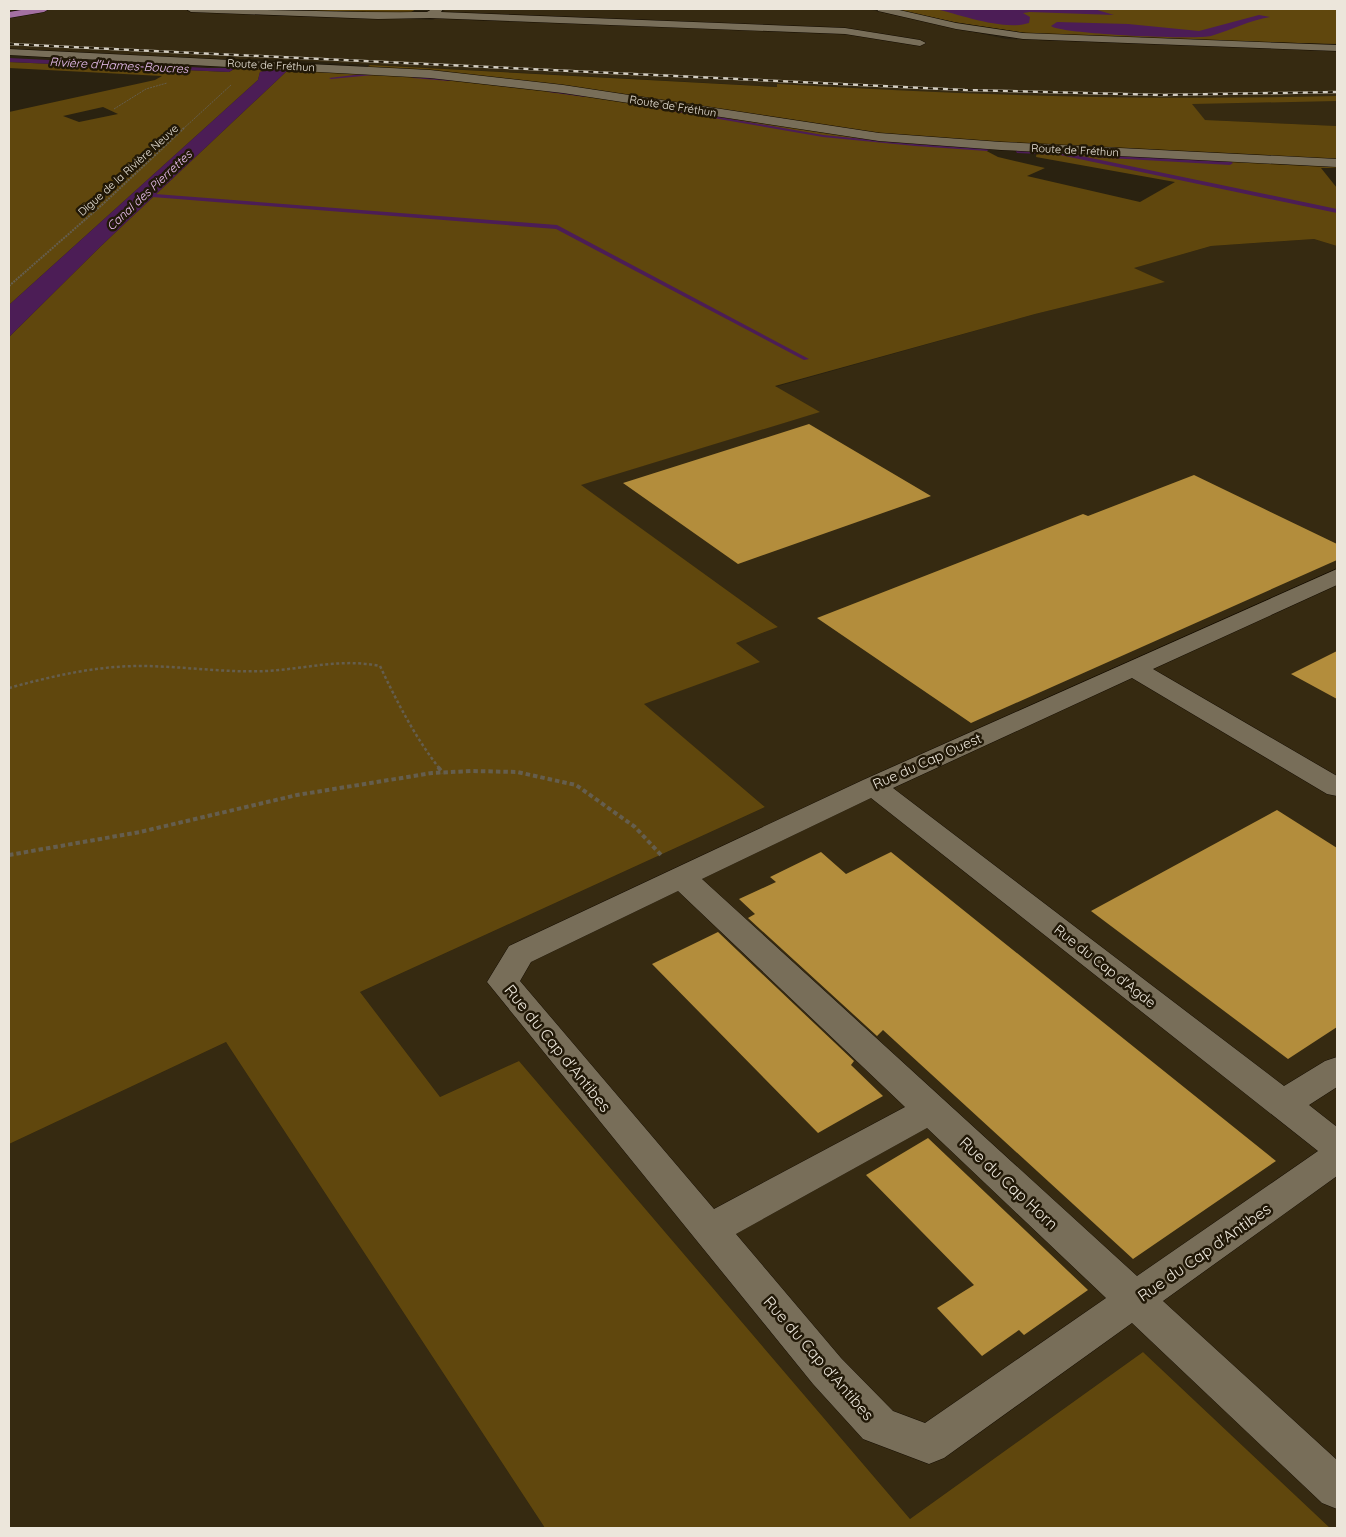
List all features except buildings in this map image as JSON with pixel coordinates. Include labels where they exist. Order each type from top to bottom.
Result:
[{"type":"main road","points":[[9,16],[44,9]]},
{"type":"street","points":[[191,9],[378,16],[434,12],[464,17],[777,27],[845,31],[920,42]]},
{"type":"street","points":[[464,17],[474,9]]},
{"type":"street","points":[[596,22],[606,9]]},
{"type":"street","points":[[882,9],[956,26],[1023,36],[1337,48]]},
{"type":"street","points":[[736,14],[777,27]]},
{"type":"street","name":"Route de Fréthun","points":[[9,52],[420,73],[526,84],[657,103],[804,128],[879,137],[1001,146],[1337,163]]},
{"type":"street","name":"Rue du Cap Ouest","points":[[520,954],[873,786],[1337,576]]},
{"type":"street","points":[[1133,668],[1337,788]]},
{"type":"street","name":"Rue du Cap d'Agde","points":[[873,786],[1337,1146]]},
{"type":"street","name":"Rue du Cap Horn","points":[[682,877],[1337,1488]]},
{"type":"street","name":"Rue du Cap d'Antibes","points":[[520,954],[503,982],[709,1230],[827,1371],[878,1425],[929,1444],[1136,1301],[1337,1157]]},
{"type":"street","points":[[1284,1104],[1337,1070]]},
{"type":"street","points":[[709,1230],[931,1109]]},
{"type":"path","name":"Digue de la Rivière Neuve","points":[[9,286],[103,204],[235,82],[258,64]]},
{"type":"path","points":[[114,109],[140,92],[171,82]]},
{"type":"path","points":[[9,688],[46,677],[139,666],[236,672],[270,670],[340,661],[366,662],[380,666],[403,713],[425,750],[443,773]]},
{"type":"path","points":[[9,855],[140,832],[297,796],[472,770],[517,772],[576,785],[635,827],[682,877]]},
{"type":"shaded area","points":[[9,9],[199,10],[433,20],[446,9],[867,9],[1006,39],[1337,50],[1337,126],[1205,120],[822,89],[265,59],[211,59],[9,49]]},
{"type":"shaded area","points":[[277,9],[416,9],[408,14]]},
{"type":"shaded area","points":[[894,9],[1337,9],[1337,44],[1045,36],[954,22]]},
{"type":"shaded area","points":[[9,62],[229,72],[236,68],[269,70],[260,72],[258,80],[9,305],[9,112],[155,80],[162,76],[9,68]],"holes":[[[103,107],[118,114],[79,122],[63,116]]]},
{"type":"shaded area","points":[[370,65],[777,87],[777,84],[1057,96],[1197,98],[1337,96],[1337,101],[1192,104],[1205,120],[1337,126],[1337,168],[1321,168],[1337,188],[1337,246],[1314,239],[1211,246],[1134,268],[1165,282],[1035,314],[775,386],[820,412],[581,485],[778,627],[736,643],[760,662],[644,704],[765,807],[360,992],[440,1097],[519,1061],[910,1519],[1143,1352],[1330,1528],[545,1528],[226,1042],[9,1144],[9,337],[101,246],[289,69],[361,71]],"holes":[[[979,147],[1037,151],[1036,157],[1175,182],[1140,202],[1027,176],[1045,168],[998,157]]]},
{"type":"shaded area","points":[[1314,239],[1337,246],[1337,1528],[1330,1528],[1143,1352],[910,1519],[519,1061],[440,1097],[360,992],[765,807],[643,704],[759,662],[736,643],[778,627],[580,485],[819,412],[775,387],[1035,314],[1164,282],[1133,268],[1211,246]]},
{"type":"shaded area","points":[[226,1042],[545,1528],[9,1528],[9,1144]]},
{"type":"water","points":[[936,9],[1094,9],[1114,15],[1030,12],[1023,13],[1030,17],[1029,23],[1007,25],[995,24]]},
{"type":"water","points":[[1259,15],[1270,17],[1211,36],[1200,37],[1101,34],[1078,32],[1051,26],[1057,22],[1128,24],[1199,31]]},
{"type":"water","name":"Rivière d'Hames-Boucres","points":[[9,58],[236,68],[229,72],[9,62]]},
{"type":"water","name":"Canal des Pierrettes","points":[[271,69],[289,69],[101,246],[9,337],[9,305],[258,80],[260,72]]},
{"type":"waterway","points":[[331,78],[371,74]]},
{"type":"waterway","points":[[413,77],[449,80]]},
{"type":"waterway","points":[[548,91],[585,96]]},
{"type":"waterway","points":[[651,106],[823,136],[915,145],[987,149]]},
{"type":"waterway","points":[[1017,151],[1060,154]]},
{"type":"waterway","points":[[1056,153],[1060,154]]},
{"type":"waterway","points":[[1060,154],[1337,211]]},
{"type":"waterway","points":[[1092,155],[1230,163]]},
{"type":"waterway","name":"Canal des Pierrettes","points":[[142,195],[557,227],[806,359]]},
{"type":"railway","points":[[9,44],[965,90],[1162,95],[1337,92]]}]
